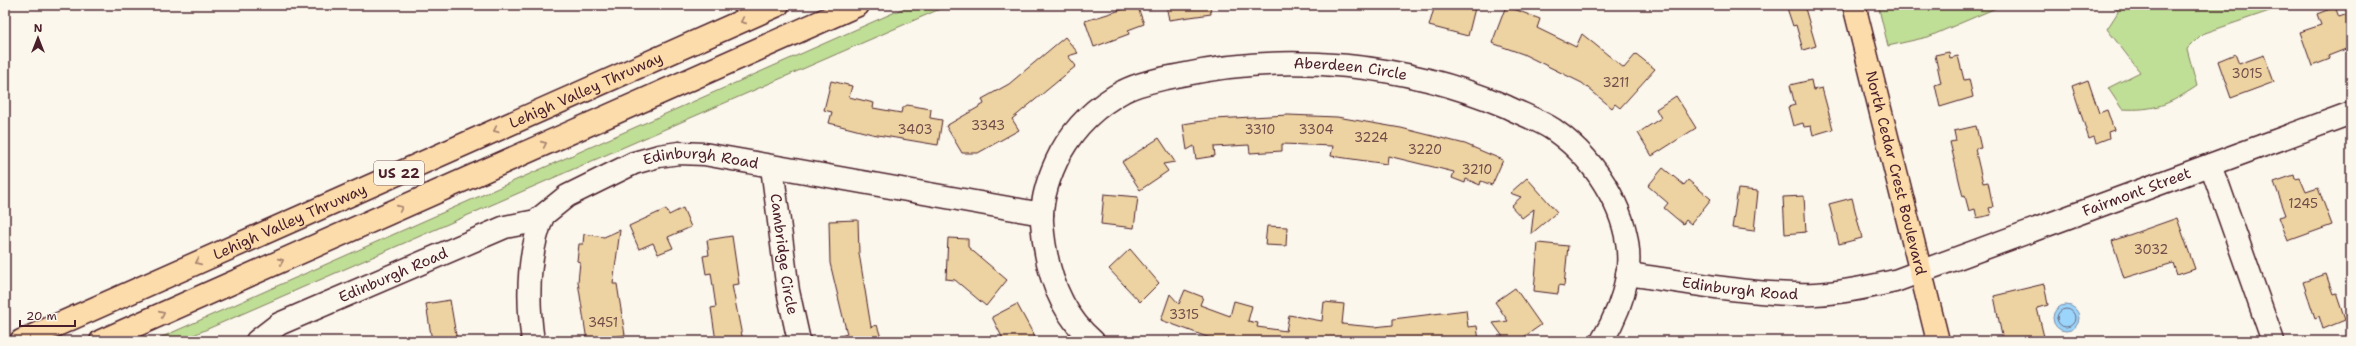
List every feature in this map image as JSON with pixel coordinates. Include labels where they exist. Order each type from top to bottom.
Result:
[{"type":"main road","name":"Lehigh Valley Thruway","points":[[21,341],[778,5]]},
{"type":"main road","name":"US 22","points":[[101,341],[858,5]]},
{"type":"main road","name":"North Cedar Crest Boulevard","points":[[1854,5],[1922,270],[1938,341]]},
{"type":"street","name":"Aberdeen Circle","points":[[1042,214],[1046,188],[1055,164],[1067,141],[1084,120],[1104,103],[1126,90],[1151,81],[1238,66],[1316,64],[1355,67],[1394,73],[1451,87],[1486,98],[1553,129],[1575,146],[1590,162],[1613,199],[1622,225],[1627,253],[1627,274]]},
{"type":"street","name":"Fairmont Street","points":[[1922,270],[2351,114]]},
{"type":"street","name":"Edinburgh Road","points":[[258,341],[278,324],[505,227],[536,221],[568,196],[634,163],[659,156],[679,153],[704,154],[1042,214]]},
{"type":"street","points":[[2210,165],[2273,341]]},
{"type":"street","name":"Cambridge Circle","points":[[772,167],[788,290],[799,341]]},
{"type":"street","points":[[1042,214],[1044,248],[1049,270],[1057,291],[1071,316],[1093,341]]},
{"type":"street","points":[[533,341],[530,298],[531,267],[536,238],[543,216]]},
{"type":"street","name":"Edinburgh Road","points":[[1627,274],[1774,293],[1815,294],[1856,290],[1895,281],[1922,270]]},
{"type":"street","points":[[1602,341],[1612,324],[1620,304],[1627,274]]},
{"type":"green space","points":[[911,5],[949,5],[180,341],[153,341]]},
{"type":"green space","points":[[1878,5],[2003,5],[1928,37],[1888,46]]},
{"type":"green space","points":[[2114,5],[2287,5],[2202,34],[2187,49],[2197,86],[2162,105],[2144,109],[2122,109],[2108,88],[2140,72],[2107,29],[2118,12]]},
{"type":"water","points":[[2066,305],[2075,309],[2079,318],[2075,327],[2066,331],[2057,327],[2053,318],[2057,309]]},
{"type":"building","points":[[1137,5],[1144,24],[1128,30],[1129,34],[1094,47],[1085,21]]},
{"type":"building","points":[[1166,5],[1210,5],[1211,14],[1169,20]]},
{"type":"building","points":[[1435,5],[1461,5],[1475,8],[1468,36],[1429,26]]},
{"type":"building","points":[[1786,5],[1804,5],[1816,46],[1803,50],[1796,25],[1793,26]]},
{"type":"building","points":[[1506,6],[1540,19],[1537,28],[1576,47],[1582,34],[1624,68],[1636,54],[1655,69],[1620,108],[1615,104],[1612,108],[1582,83],[1523,54],[1492,43]]},
{"type":"building","points":[[2335,7],[2339,17],[2351,13],[2351,47],[2328,56],[2330,59],[2312,66],[2300,32],[2321,25],[2317,14]]},
{"type":"building","points":[[1065,37],[1078,53],[1068,56],[1076,66],[1012,119],[1019,130],[978,153],[962,153],[946,126],[984,104],[982,99],[1009,84]]},
{"type":"building","points":[[1949,52],[1950,58],[1958,56],[1964,80],[1969,79],[1973,97],[1940,107],[1935,85],[1941,83],[1935,55]]},
{"type":"building","points":[[2235,54],[2239,64],[2264,55],[2274,82],[2231,98],[2218,61]]},
{"type":"building","points":[[1811,80],[1813,90],[1822,88],[1833,129],[1813,135],[1811,126],[1804,127],[1803,123],[1793,126],[1788,107],[1795,105],[1790,85]]},
{"type":"building","points":[[2088,80],[2099,113],[2107,110],[2114,130],[2108,132],[2109,138],[2096,143],[2094,137],[2089,139],[2072,86]]},
{"type":"building","points":[[831,81],[852,86],[849,97],[874,103],[873,108],[901,113],[902,109],[907,105],[931,109],[930,118],[942,120],[938,145],[872,134],[829,123],[832,112],[824,110]]},
{"type":"building","points":[[1676,96],[1696,128],[1652,156],[1638,133],[1661,118],[1656,109]]},
{"type":"building","points":[[1288,115],[1337,117],[1401,128],[1465,144],[1503,160],[1492,185],[1481,181],[1480,185],[1466,179],[1465,183],[1452,178],[1454,172],[1388,156],[1387,164],[1331,156],[1333,146],[1282,144],[1282,151],[1250,153],[1249,145],[1214,147],[1215,156],[1196,159],[1194,146],[1187,150],[1183,124],[1215,119]]},
{"type":"building","points":[[1976,126],[1981,148],[1975,149],[1983,183],[1988,182],[1993,207],[1989,208],[1991,215],[1977,218],[1975,209],[1969,211],[1965,196],[1963,197],[1950,142],[1956,141],[1954,131]]},
{"type":"building","points":[[1159,138],[1175,162],[1163,164],[1168,171],[1140,190],[1122,162]]},
{"type":"building","points":[[1663,168],[1684,185],[1688,180],[1711,199],[1691,224],[1686,220],[1683,224],[1664,208],[1668,203],[1648,186]]},
{"type":"building","points":[[2294,175],[2295,179],[2300,178],[2306,192],[2318,188],[2332,225],[2288,241],[2279,217],[2286,215],[2274,182]]},
{"type":"building","points":[[1527,178],[1557,212],[1531,234],[1534,209],[1522,218],[1511,206],[1521,197],[1510,193]]},
{"type":"building","points":[[1738,189],[1758,191],[1754,231],[1732,228]]},
{"type":"building","points":[[1104,194],[1138,197],[1134,228],[1101,224]]},
{"type":"building","points":[[1804,196],[1806,232],[1785,234],[1783,197]]},
{"type":"building","points":[[1852,198],[1862,238],[1839,244],[1829,204]]},
{"type":"building","points":[[683,208],[691,227],[668,237],[673,248],[658,254],[653,243],[639,249],[629,226],[666,209],[669,215]]},
{"type":"building","points":[[2177,218],[2195,269],[2177,275],[2173,263],[2124,278],[2112,241]]},
{"type":"building","points":[[858,220],[859,253],[871,327],[877,325],[882,341],[837,341],[837,337],[847,334],[830,263],[829,221]]},
{"type":"building","points":[[1267,226],[1287,227],[1286,246],[1265,245]]},
{"type":"building","points":[[620,230],[613,284],[617,284],[625,335],[587,341],[578,282],[580,262],[577,261],[579,244],[583,244],[584,234],[604,237]]},
{"type":"building","points":[[732,236],[739,284],[732,285],[743,341],[716,341],[711,308],[716,307],[711,273],[706,274],[703,256],[709,255],[707,240]]},
{"type":"building","points":[[948,238],[968,239],[968,247],[1007,280],[986,306],[955,280],[946,279]]},
{"type":"building","points":[[1538,243],[1568,246],[1564,286],[1559,285],[1558,294],[1534,291]]},
{"type":"building","points":[[1130,249],[1159,283],[1140,302],[1109,269]]},
{"type":"building","points":[[2326,274],[2333,294],[2336,293],[2345,320],[2323,329],[2319,316],[2315,318],[2303,282]]},
{"type":"building","points":[[2044,284],[2048,305],[2037,308],[2045,341],[2003,341],[1994,296]]},
{"type":"building","points":[[1515,288],[1541,325],[1518,341],[1506,341],[1493,323],[1508,321],[1495,302]]},
{"type":"building","points":[[1185,290],[1203,297],[1200,305],[1230,316],[1234,301],[1252,306],[1248,321],[1258,323],[1257,327],[1286,331],[1289,315],[1322,321],[1324,302],[1344,304],[1342,324],[1374,327],[1393,325],[1393,319],[1466,310],[1468,327],[1477,326],[1479,341],[1218,341],[1161,320],[1170,294],[1179,304]]},
{"type":"building","points":[[450,300],[457,341],[432,341],[426,304]]},
{"type":"building","points":[[1017,304],[1037,341],[1004,341],[992,317]]}]
